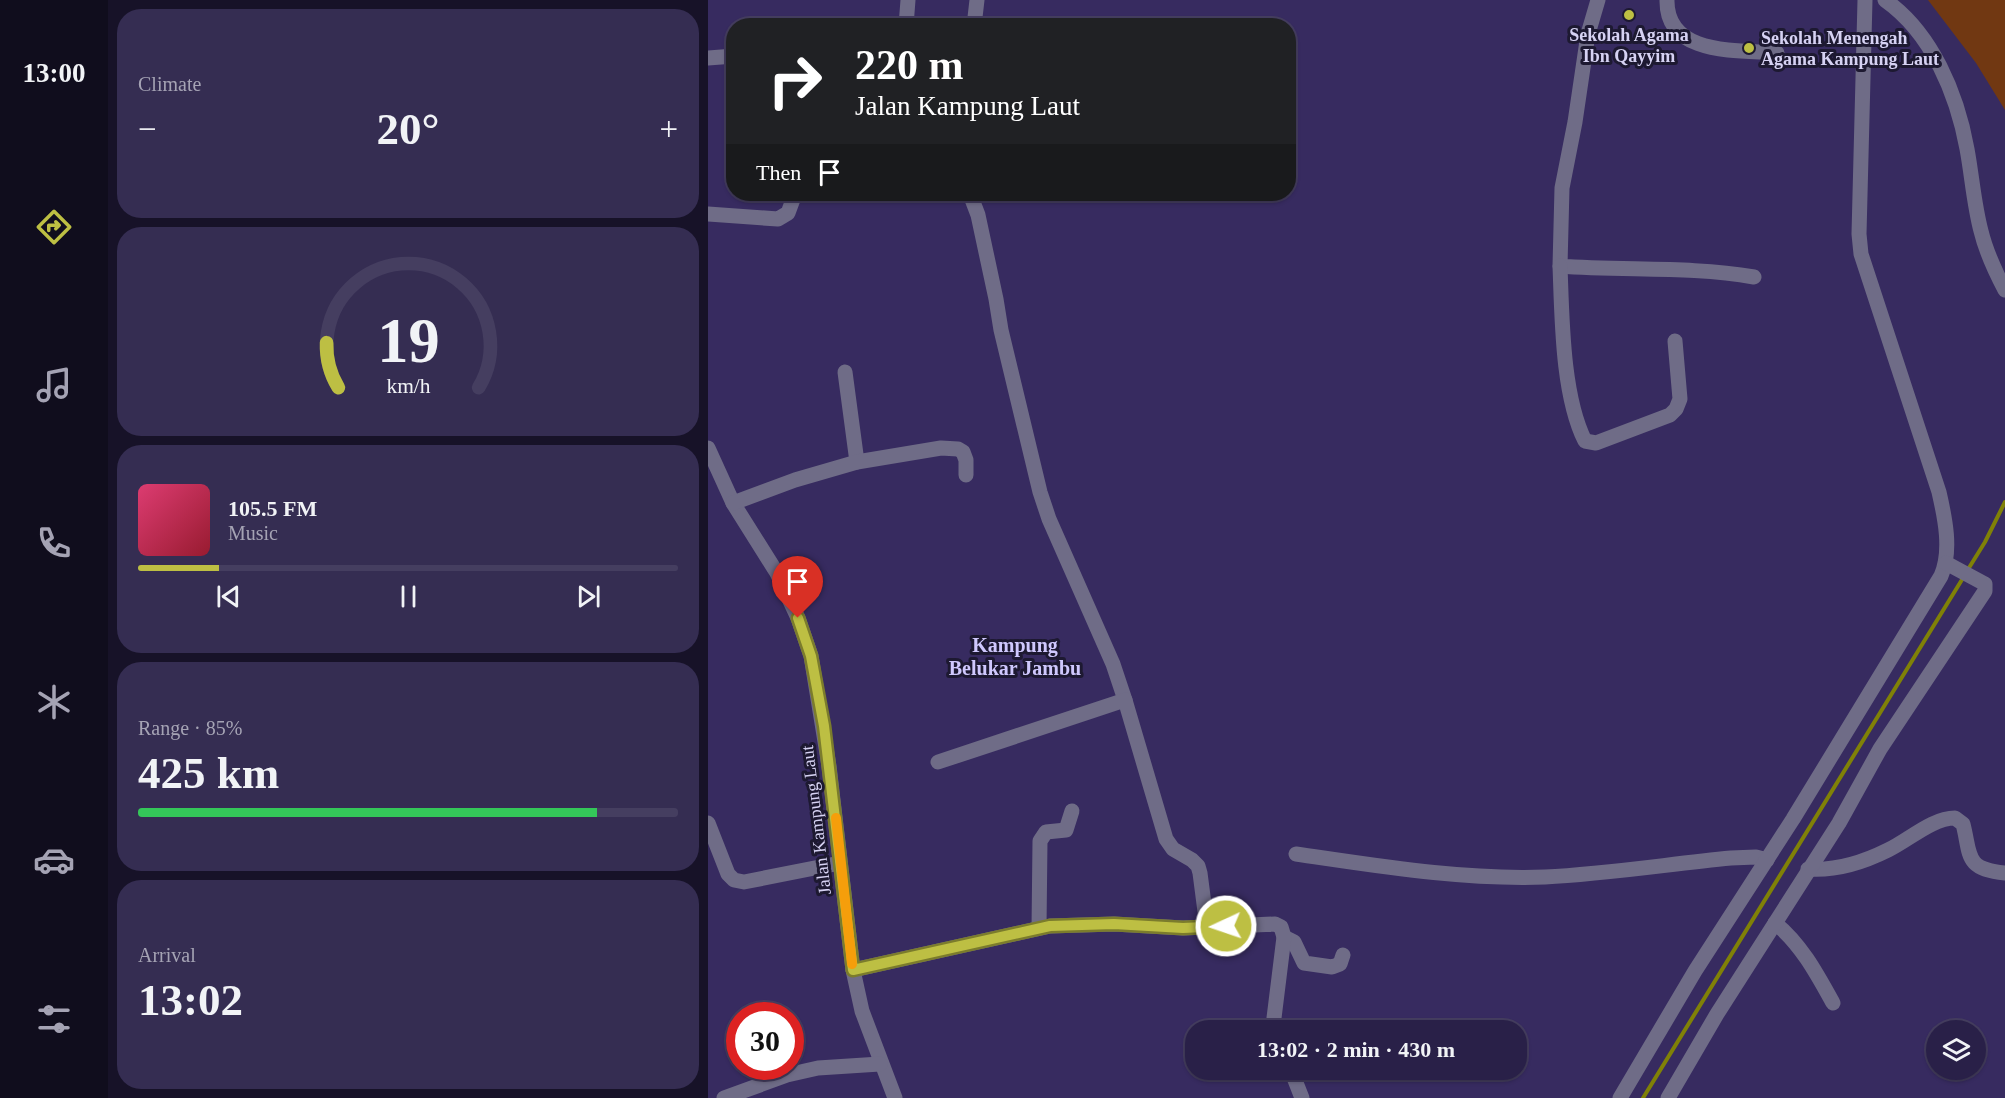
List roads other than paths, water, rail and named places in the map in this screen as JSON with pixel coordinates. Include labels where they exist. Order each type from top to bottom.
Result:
[{"type":"street","points":[[907,18],[908,0]]},
{"type":"street","points":[[975,18],[976,0]]},
{"type":"street","points":[[1598,0],[1588,34],[1575,122],[1562,188],[1560,266],[1562,326],[1571,395],[1578,427],[1585,441],[1596,443],[1670,415],[1676,409],[1680,399],[1675,341]]},
{"type":"street","points":[[1667,0],[1670,21],[1688,41],[1704,46],[1777,53]]},
{"type":"street","points":[[1620,1098],[1695,971],[1767,860],[1949,565],[1944,514],[1939,492],[1861,254],[1859,234],[1865,0]]},
{"type":"street","points":[[1885,0],[1924,40],[1948,82],[1966,146],[1980,230],[2005,290]]},
{"type":"street","points":[[708,58],[726,57]]},
{"type":"street","points":[[708,214],[778,219],[788,213],[792,201]]},
{"type":"street","points":[[973,201],[978,215],[996,298],[1000,330],[1040,492],[1049,519],[1113,664],[1166,839],[1173,849],[1195,863],[1200,873],[1207,927]]},
{"type":"street","points":[[1560,266],[1609,270],[1722,272],[1754,277]]},
{"type":"street","points":[[845,372],[857,462]]},
{"type":"street","name":"Jalan Kampung Laut","points":[[708,448],[733,503],[777,573],[798,618],[811,656],[825,736],[853,970],[862,1011],[880,1064],[895,1098]]},
{"type":"street","points":[[733,503],[795,480],[857,462],[951,448],[965,455],[966,475]]},
{"type":"street","points":[[1668,1098],[1717,1014],[1839,823],[1880,749],[1985,591],[1986,585],[1949,565]]},
{"type":"street","points":[[938,762],[1125,700]]},
{"type":"street","points":[[1039,928],[1040,842],[1042,835],[1046,832],[1066,830],[1072,811]]},
{"type":"street","points":[[1808,869],[1822,870],[1860,861],[1888,850],[1944,820],[1955,818],[1963,824],[1970,858],[1991,871],[2005,873]]},
{"type":"street","points":[[708,823],[728,874],[734,880],[744,882],[840,863]]},
{"type":"street","points":[[1296,854],[1419,872],[1516,877],[1566,875],[1731,858],[1756,857],[1767,860]]},
{"type":"street","points":[[1775,923],[1788,933],[1805,956],[1833,1003]]},
{"type":"street","points":[[853,970],[1039,928],[1114,924],[1183,928],[1275,924],[1281,927],[1284,937],[1274,1020]]},
{"type":"street","points":[[1284,937],[1293,942],[1304,963],[1332,967],[1340,964],[1343,955]]},
{"type":"street","points":[[724,1098],[765,1082],[818,1068],[880,1064]]},
{"type":"street","points":[[1295,1080],[1302,1098]]},
{"type":"waterway","points":[[1967,571],[2005,502]]},
{"type":"waterway","points":[[1643,1098],[1963,578]]},
{"type":"place","name":"Sekolah Agama Ibn Qayyim","points":[[1629,15]]},
{"type":"place","name":"Sekolah Menengah Agama Kampung Laut","points":[[1749,48]]},
{"type":"district","name":"Kampung Belukar Jambu","points":[[1015,656]]}]
